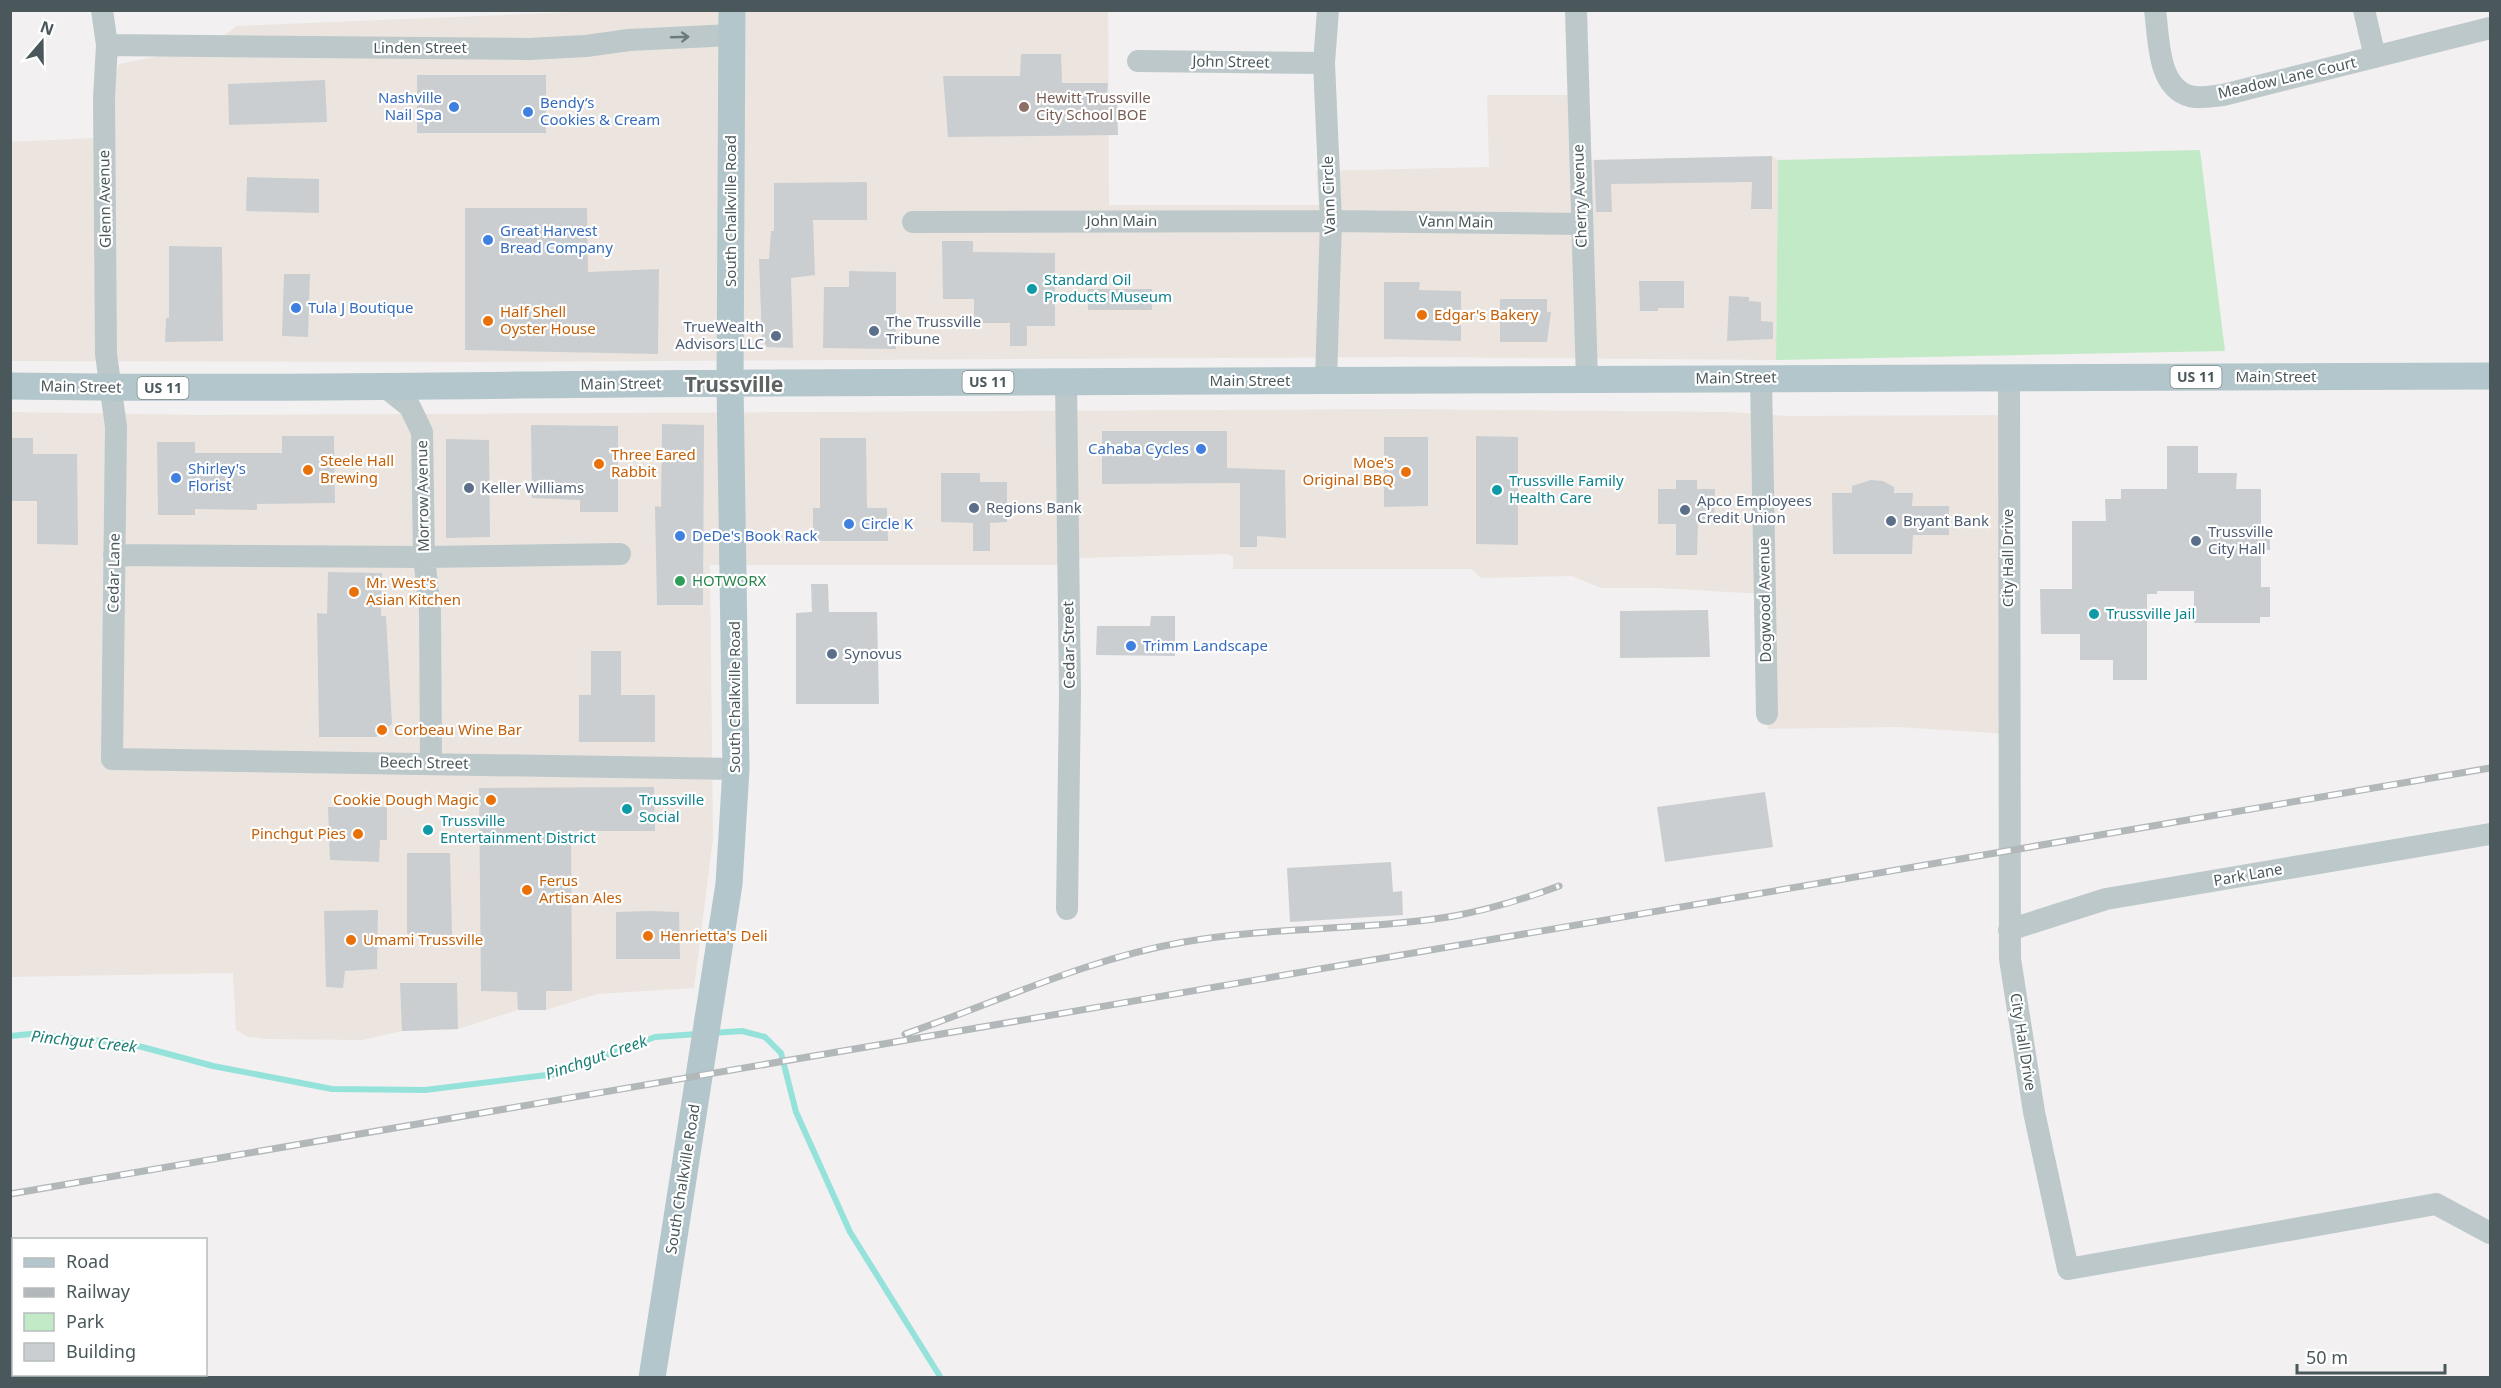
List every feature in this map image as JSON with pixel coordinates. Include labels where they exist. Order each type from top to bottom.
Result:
[{"type":"main road","name":"South Chalkville Road","points":[[652,1377],[729,884],[736,769],[730,383],[732,23]]},
{"type":"main road","name":"Main Street","points":[[10,386],[385,387],[730,383],[2490,376]]},
{"type":"street","name":"Glenn Avenue","points":[[102,10],[107,45],[104,98],[106,343],[110,388]]},
{"type":"street","name":"Vann Circle","points":[[1326,380],[1330,221],[1323,63],[1329,10]]},
{"type":"street","name":"Cherry Avenue","points":[[1576,10],[1587,381]]},
{"type":"street","name":"Meadow Lane Court","points":[[2155,10],[2165,72],[2172,86],[2190,97],[2223,95],[2490,27]]},
{"type":"street","points":[[2364,10],[2375,57]]},
{"type":"street","name":"Linden Street","points":[[107,45],[529,48],[586,46],[732,23]]},
{"type":"street","name":"John Street","points":[[1138,61],[1323,63]]},
{"type":"street","name":"Vann Main","points":[[1330,221],[1581,224]]},
{"type":"street","name":"John Main","points":[[914,222],[1330,221]]},
{"type":"street","name":"City Hall Drive","points":[[2009,377],[2008,930],[2010,959],[2034,1112],[2068,1269],[2436,1204],[2490,1233]]},
{"type":"street","name":"Dogwood Avenue","points":[[1761,378],[1767,714]]},
{"type":"street","name":"Cedar Street","points":[[1066,382],[1070,692],[1067,909]]},
{"type":"street","name":"Morrow Avenue","points":[[385,387],[410,407],[422,432],[424,558],[430,611],[432,762]]},
{"type":"street","name":"Cedar Lane","points":[[110,388],[116,427],[112,759]]},
{"type":"street","points":[[114,555],[424,558],[620,554]]},
{"type":"street","name":"Beech Street","points":[[112,759],[252,763],[432,762],[736,769]]},
{"type":"street","name":"Park Lane","points":[[2008,930],[2106,899],[2490,834]]},
{"type":"shaded area","points":[[624,10],[1108,11],[1109,205],[1319,205],[1316,171],[1489,167],[1487,95],[1571,95],[1592,160],[1772,156],[1778,160],[1776,360],[1402,357],[473,362],[11,361],[10,142],[93,138],[119,64],[210,46],[237,26]]},
{"type":"shaded area","points":[[1401,409],[1729,412],[1789,416],[2008,415],[2009,734],[1897,727],[1768,729],[1764,594],[1658,588],[1601,588],[1572,576],[1481,578],[1472,569],[1233,569],[1233,557],[1227,554],[1081,558],[1068,565],[710,565],[713,839],[694,988],[597,994],[546,1010],[518,1010],[458,1029],[402,1031],[362,1040],[268,1039],[248,1037],[236,1030],[233,973],[11,977],[10,412],[201,415]]},
{"type":"green space","points":[[2200,150],[2225,351],[1776,360],[1778,160]]},
{"type":"building","points":[[1021,54],[1061,54],[1062,83],[1108,83],[1107,96],[1117,95],[1118,135],[948,137],[943,76],[1020,76]]},
{"type":"building","points":[[417,75],[546,75],[546,133],[417,133]]},
{"type":"building","points":[[325,80],[327,122],[229,125],[228,84]]},
{"type":"building","points":[[1772,156],[1772,209],[1751,209],[1752,182],[1611,184],[1612,212],[1596,212],[1594,160]]},
{"type":"building","points":[[247,177],[319,179],[319,213],[246,211]]},
{"type":"building","points":[[867,182],[867,220],[813,220],[815,275],[791,278],[793,348],[767,347],[762,339],[759,259],[769,259],[771,231],[774,231],[774,183]]},
{"type":"building","points":[[465,208],[587,208],[588,272],[659,269],[658,354],[465,350]]},
{"type":"building","points":[[942,241],[973,241],[973,252],[1055,253],[1055,326],[1027,326],[1027,346],[1010,346],[1010,323],[974,323],[974,299],[943,299]]},
{"type":"building","points":[[169,246],[222,247],[223,341],[165,342],[166,318],[169,318]]},
{"type":"building","points":[[849,271],[896,272],[896,349],[823,348],[824,287],[849,287]]},
{"type":"building","points":[[284,274],[310,274],[308,337],[282,336]]},
{"type":"building","points":[[1639,281],[1684,281],[1684,308],[1640,311]]},
{"type":"building","name":"Edgar's Bakery","points":[[1384,282],[1420,282],[1419,290],[1461,291],[1461,341],[1384,339]]},
{"type":"building","points":[[1088,289],[1152,289],[1152,310],[1088,310]]},
{"type":"building","points":[[1729,296],[1749,297],[1749,301],[1761,302],[1761,321],[1773,322],[1773,339],[1727,341]]},
{"type":"building","points":[[1500,299],[1547,299],[1547,312],[1551,312],[1547,342],[1500,342]]},
{"type":"building","points":[[662,424],[704,425],[703,605],[657,605],[655,506],[661,507]]},
{"type":"building","points":[[531,425],[618,426],[618,512],[580,512],[580,500],[532,498]]},
{"type":"building","points":[[1102,431],[1227,431],[1227,468],[1285,470],[1286,538],[1257,536],[1257,547],[1240,547],[1240,483],[1102,484]]},
{"type":"building","points":[[282,436],[334,436],[335,503],[257,504],[257,510],[195,509],[195,515],[158,515],[157,442],[195,442],[195,453],[282,453]]},
{"type":"building","name":"Trussville Family Health Care","points":[[1476,436],[1518,437],[1518,545],[1476,544]]},
{"type":"building","name":"Moe's Original BBQ","points":[[1384,437],[1428,437],[1428,506],[1384,507]]},
{"type":"building","points":[[10,438],[33,438],[33,454],[77,454],[78,545],[37,544],[37,501],[10,501]]},
{"type":"building","points":[[820,438],[866,438],[867,508],[887,508],[888,541],[813,541],[813,508],[820,508]]},
{"type":"building","points":[[446,439],[489,440],[490,537],[446,538]]},
{"type":"building","name":"Trussville City Hall","points":[[2167,446],[2198,446],[2198,473],[2237,473],[2236,489],[2261,489],[2261,532],[2270,532],[2270,550],[2261,550],[2261,587],[2270,587],[2270,617],[2260,617],[2260,623],[2194,623],[2194,591],[2157,591],[2157,594],[2147,594],[2147,680],[2113,680],[2113,660],[2080,660],[2080,634],[2041,634],[2040,589],[2072,589],[2072,521],[2106,521],[2105,499],[2121,499],[2121,489],[2167,489]]},
{"type":"building","points":[[941,473],[980,473],[980,482],[1007,482],[1007,522],[990,523],[990,551],[973,551],[973,523],[941,522]]},
{"type":"building","points":[[1676,480],[1697,480],[1697,489],[1715,489],[1714,524],[1698,524],[1697,555],[1676,555],[1676,524],[1658,524],[1658,489],[1676,489]]},
{"type":"building","name":"Bryant Bank","points":[[1871,480],[1883,481],[1894,487],[1894,493],[1913,493],[1912,506],[1949,506],[1949,535],[1913,535],[1912,554],[1833,554],[1832,493],[1852,493],[1852,486]]},
{"type":"building","points":[[328,572],[382,573],[381,616],[386,616],[392,724],[376,737],[319,737],[317,613],[327,614]]},
{"type":"building","points":[[811,584],[828,584],[829,612],[877,612],[879,704],[796,704],[796,613],[812,612]]},
{"type":"building","points":[[1708,610],[1710,657],[1620,658],[1620,611]]},
{"type":"building","points":[[1151,616],[1175,616],[1175,656],[1096,655],[1097,626],[1150,626]]},
{"type":"building","points":[[591,651],[621,651],[621,695],[655,695],[655,742],[579,742],[579,695],[591,695]]},
{"type":"building","points":[[654,787],[655,831],[571,831],[572,991],[546,991],[546,1010],[518,1010],[517,992],[481,991],[479,788]]},
{"type":"building","points":[[1765,792],[1773,847],[1665,862],[1657,807]]},
{"type":"building","name":"Pinchgut Pies","points":[[328,807],[387,807],[387,840],[380,840],[379,862],[330,860]]},
{"type":"building","points":[[407,853],[450,853],[452,935],[407,934]]},
{"type":"building","points":[[1391,862],[1393,892],[1402,891],[1403,915],[1290,922],[1287,868]]},
{"type":"building","name":"Umami Trussville","points":[[378,910],[377,969],[345,971],[343,988],[326,987],[324,911]]},
{"type":"building","points":[[616,912],[679,912],[680,959],[616,959]]},
{"type":"building","points":[[400,983],[457,983],[458,1029],[402,1031]]},
{"type":"waterway","name":"Pinchgut Creek","points":[[712,1033],[742,1031],[765,1037],[781,1053],[796,1112],[850,1232],[941,1378]]},
{"type":"waterway","name":"Pinchgut Creek","points":[[10,1036],[31,1034],[131,1044],[213,1066],[332,1089],[425,1090],[555,1074],[655,1037],[698,1034]]},
{"type":"railway","points":[[10,1194],[2490,768]]},
{"type":"railway","points":[[905,1034],[1077,970],[1148,950],[1184,942],[1251,933],[1387,924],[1454,916],[1507,903],[1559,886]]},
{"type":"place","name":"Nashville Nail Spa","points":[[454,107]]},
{"type":"place","name":"Hewitt Trussville City School BOE","points":[[1024,107]]},
{"type":"place","name":"Bendy’s Cookies & Cream","points":[[528,112]]},
{"type":"place","name":"Great Harvest Bread Company","points":[[488,240]]},
{"type":"place","name":"Standard Oil Products Museum","points":[[1032,289]]},
{"type":"place","name":"Tula J Boutique","points":[[296,308]]},
{"type":"place","name":"Edgar's Bakery","points":[[1422,315]]},
{"type":"place","name":"Half Shell Oyster House","points":[[488,321]]},
{"type":"place","name":"The Trussville Tribune","points":[[874,331]]},
{"type":"place","name":"TrueWealth Advisors LLC","points":[[776,336]]},
{"type":"place","name":"Cahaba Cycles","points":[[1201,449]]},
{"type":"place","name":"Three Eared Rabbit","points":[[599,464]]},
{"type":"place","name":"Steele Hall Brewing","points":[[308,470]]},
{"type":"place","name":"Moe's Original BBQ","points":[[1406,472]]},
{"type":"place","name":"Shirley's Florist","points":[[176,478]]},
{"type":"place","name":"Keller Williams","points":[[469,488]]},
{"type":"place","name":"Trussville Family Health Care","points":[[1497,490]]},
{"type":"place","name":"Regions Bank","points":[[974,508]]},
{"type":"place","name":"Apco Employees Credit Union","points":[[1685,510]]},
{"type":"place","name":"Bryant Bank","points":[[1891,521]]},
{"type":"place","name":"Circle K","points":[[849,524]]},
{"type":"place","name":"DeDe's Book Rack","points":[[680,536]]},
{"type":"place","name":"Trussville City Hall","points":[[2196,541]]},
{"type":"place","name":"HOTWORX","points":[[680,581]]},
{"type":"place","name":"Mr. West's Asian Kitchen","points":[[354,592]]},
{"type":"place","name":"Trussville Jail","points":[[2094,614]]},
{"type":"place","name":"Trimm Landscape","points":[[1131,646]]},
{"type":"place","name":"Synovus","points":[[832,654]]},
{"type":"place","name":"Corbeau Wine Bar","points":[[382,730]]},
{"type":"place","name":"Cookie Dough Magic","points":[[491,800]]},
{"type":"place","name":"Trussville Social","points":[[627,809]]},
{"type":"place","name":"Trussville Entertainment District","points":[[428,830]]},
{"type":"place","name":"Pinchgut Pies","points":[[358,834]]},
{"type":"place","name":"Ferus Artisan Ales","points":[[527,890]]},
{"type":"place","name":"Henrietta's Deli","points":[[648,936]]},
{"type":"place","name":"Umami Trussville","points":[[351,940]]},
{"type":"district","name":"Trussville","points":[[734,385]]}]
